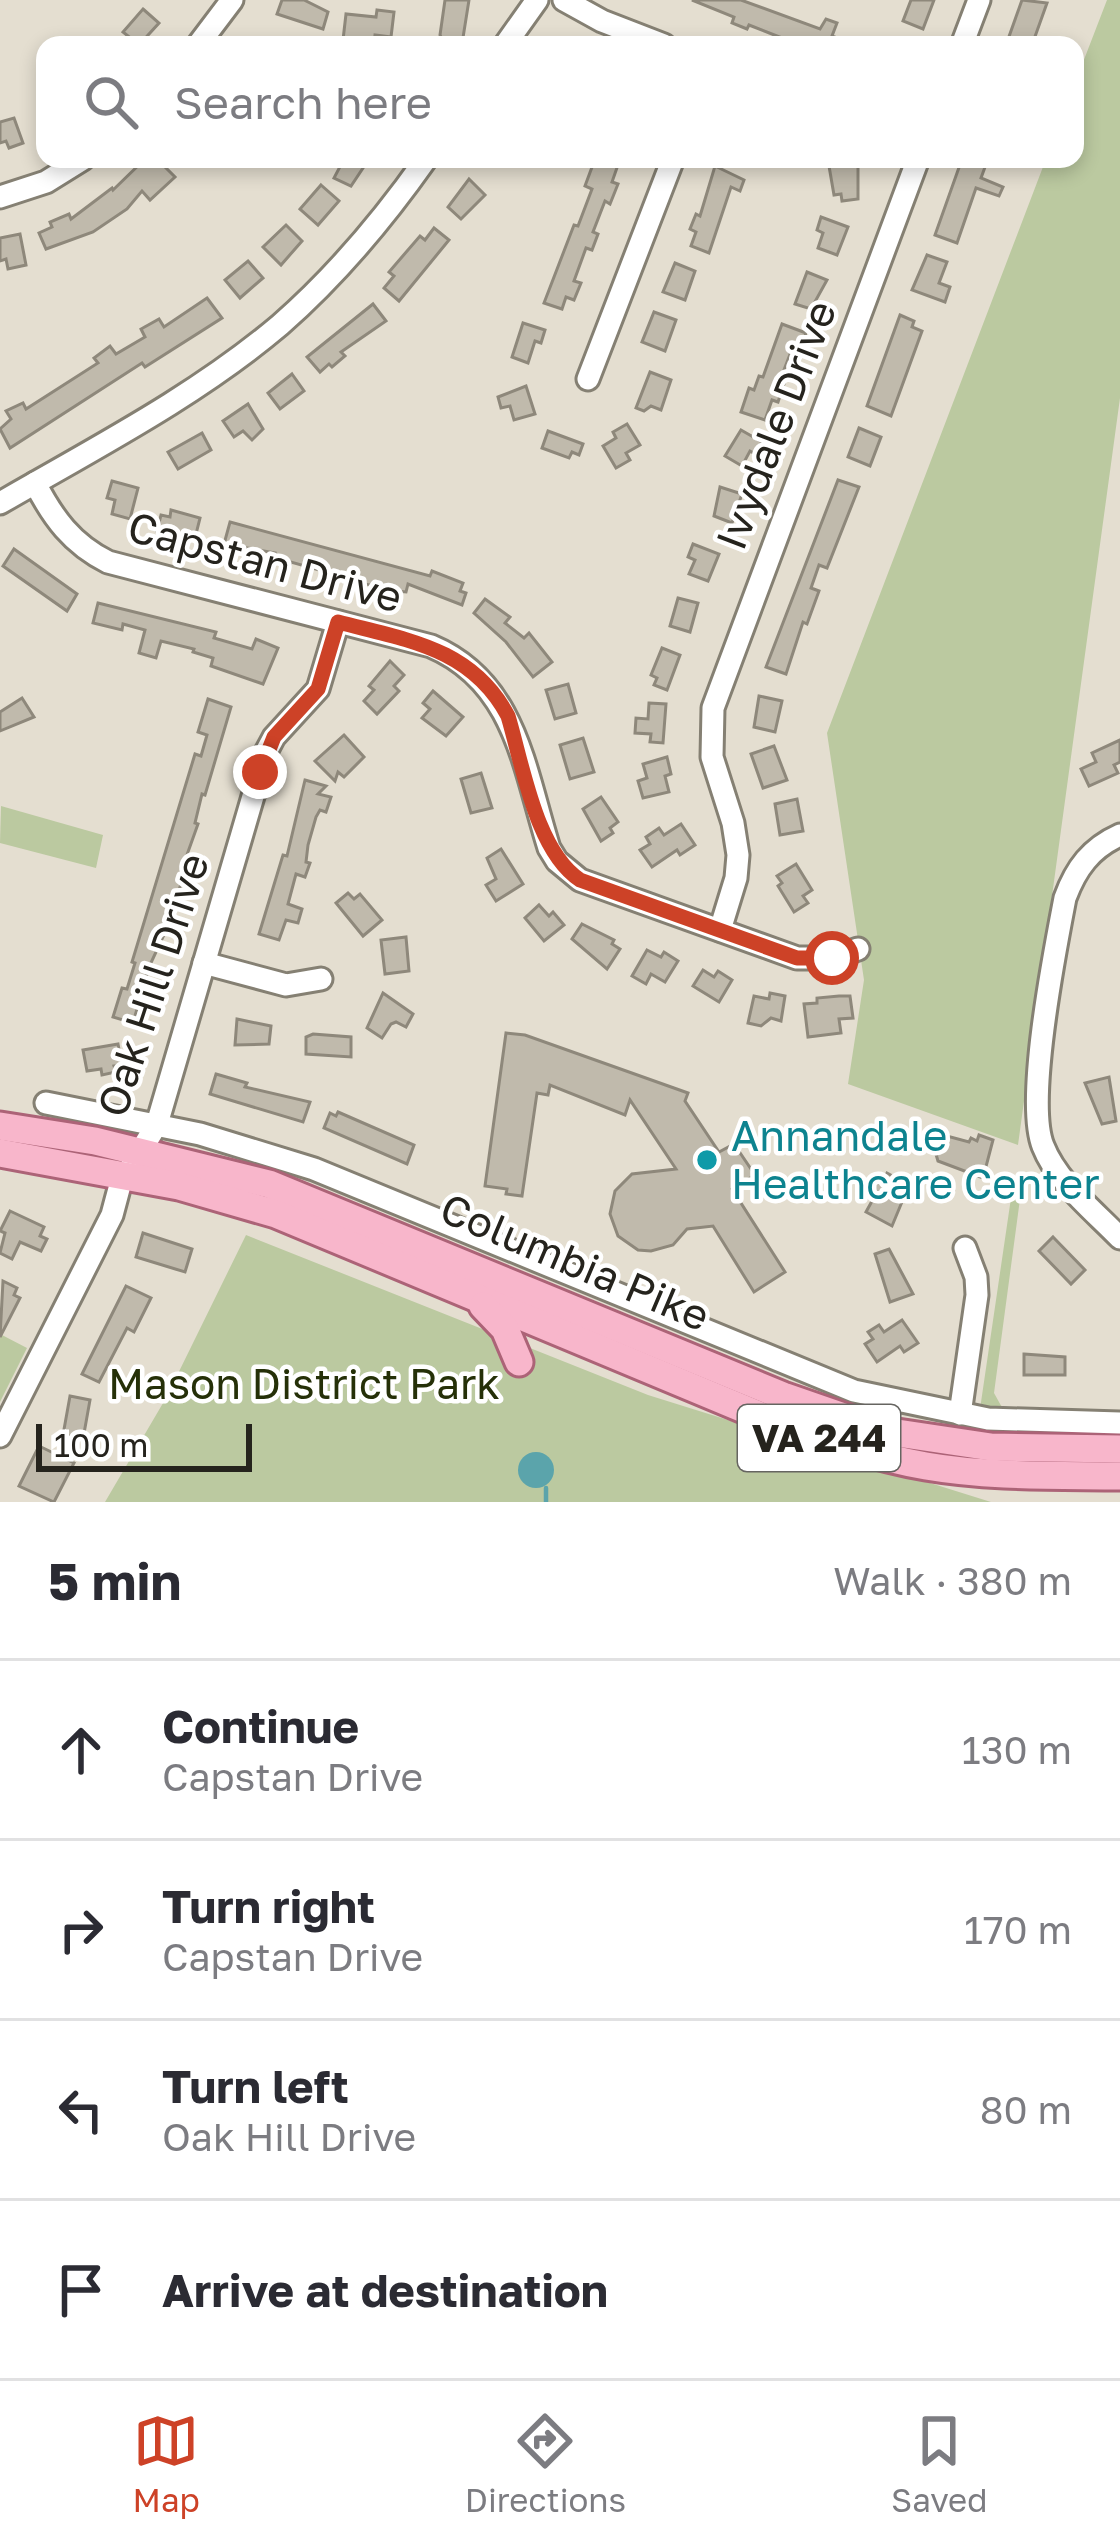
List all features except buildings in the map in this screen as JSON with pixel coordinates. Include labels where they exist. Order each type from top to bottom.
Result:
[{"type":"main road","name":"Columbia Pike","points":[[0,1126],[133,1163],[260,1209],[775,1422],[881,1456],[990,1474],[1120,1476]]},
{"type":"main road","name":"Columbia Pike","points":[[0,1153],[248,1178],[328,1205],[840,1418],[932,1440],[991,1447],[1120,1449]]},
{"type":"main road","points":[[466,1293],[493,1313],[519,1362]]},
{"type":"street","points":[[205,36],[232,0]]},
{"type":"street","points":[[512,36],[537,0]]},
{"type":"street","points":[[564,0],[641,36]]},
{"type":"street","points":[[965,36],[979,0]]},
{"type":"street","points":[[0,197],[46,182],[69,168]]},
{"type":"street","points":[[0,503],[198,385],[280,325],[361,244],[419,168]]},
{"type":"street","points":[[589,379],[670,168]]},
{"type":"street","name":"Ivydale Drive","points":[[720,930],[738,855],[734,823],[712,757],[713,707],[915,168]]},
{"type":"street","name":"Capstan Drive","points":[[34,483],[61,526],[91,554],[108,562],[450,654],[486,682],[508,716],[549,848],[580,880],[797,958],[832,958],[858,949]]},
{"type":"street","name":"Oak Hill Drive","points":[[0,1436],[92,1256],[133,1163],[157,1124],[266,752],[318,689],[338,622]]},
{"type":"street","points":[[1120,835],[1093,851],[1079,867],[1065,898],[1036,1113],[1044,1150],[1056,1169],[1120,1238]]},
{"type":"street","points":[[204,963],[286,985],[321,979]]},
{"type":"street","points":[[46,1103],[157,1124],[314,1169],[820,1378],[896,1402],[960,1414],[1120,1423]]},
{"type":"street","points":[[960,1414],[977,1295],[976,1277],[964,1248]]},
{"type":"green space","points":[[1107,0],[1120,0],[1120,398],[1018,1145],[848,1084],[864,980],[827,733],[1043,168],[1084,168],[1084,60]]},
{"type":"green space","points":[[1,806],[103,835],[96,868],[0,843]]},
{"type":"green space","points":[[1011,1198],[1020,1199],[994,1393],[1004,1411],[980,1409]]},
{"type":"green space","name":"Mason District Park","points":[[246,1235],[648,1395],[991,1502],[105,1502],[166,1398]]},
{"type":"green space","points":[[0,1334],[27,1348],[0,1402]]},
{"type":"water","points":[[536,1452],[549,1457],[554,1470],[549,1483],[536,1488],[523,1483],[518,1470],[523,1457]]},
{"type":"waterway","points":[[546,1488],[546,1502]]},
{"type":"place","name":"Annandale Healthcare Center","points":[[707,1160]]},
{"type":"route","points":[[260,772],[274,737],[318,689],[338,622],[431,646],[470,668],[498,698],[508,716],[549,848],[568,872],[797,958],[832,958]]}]
